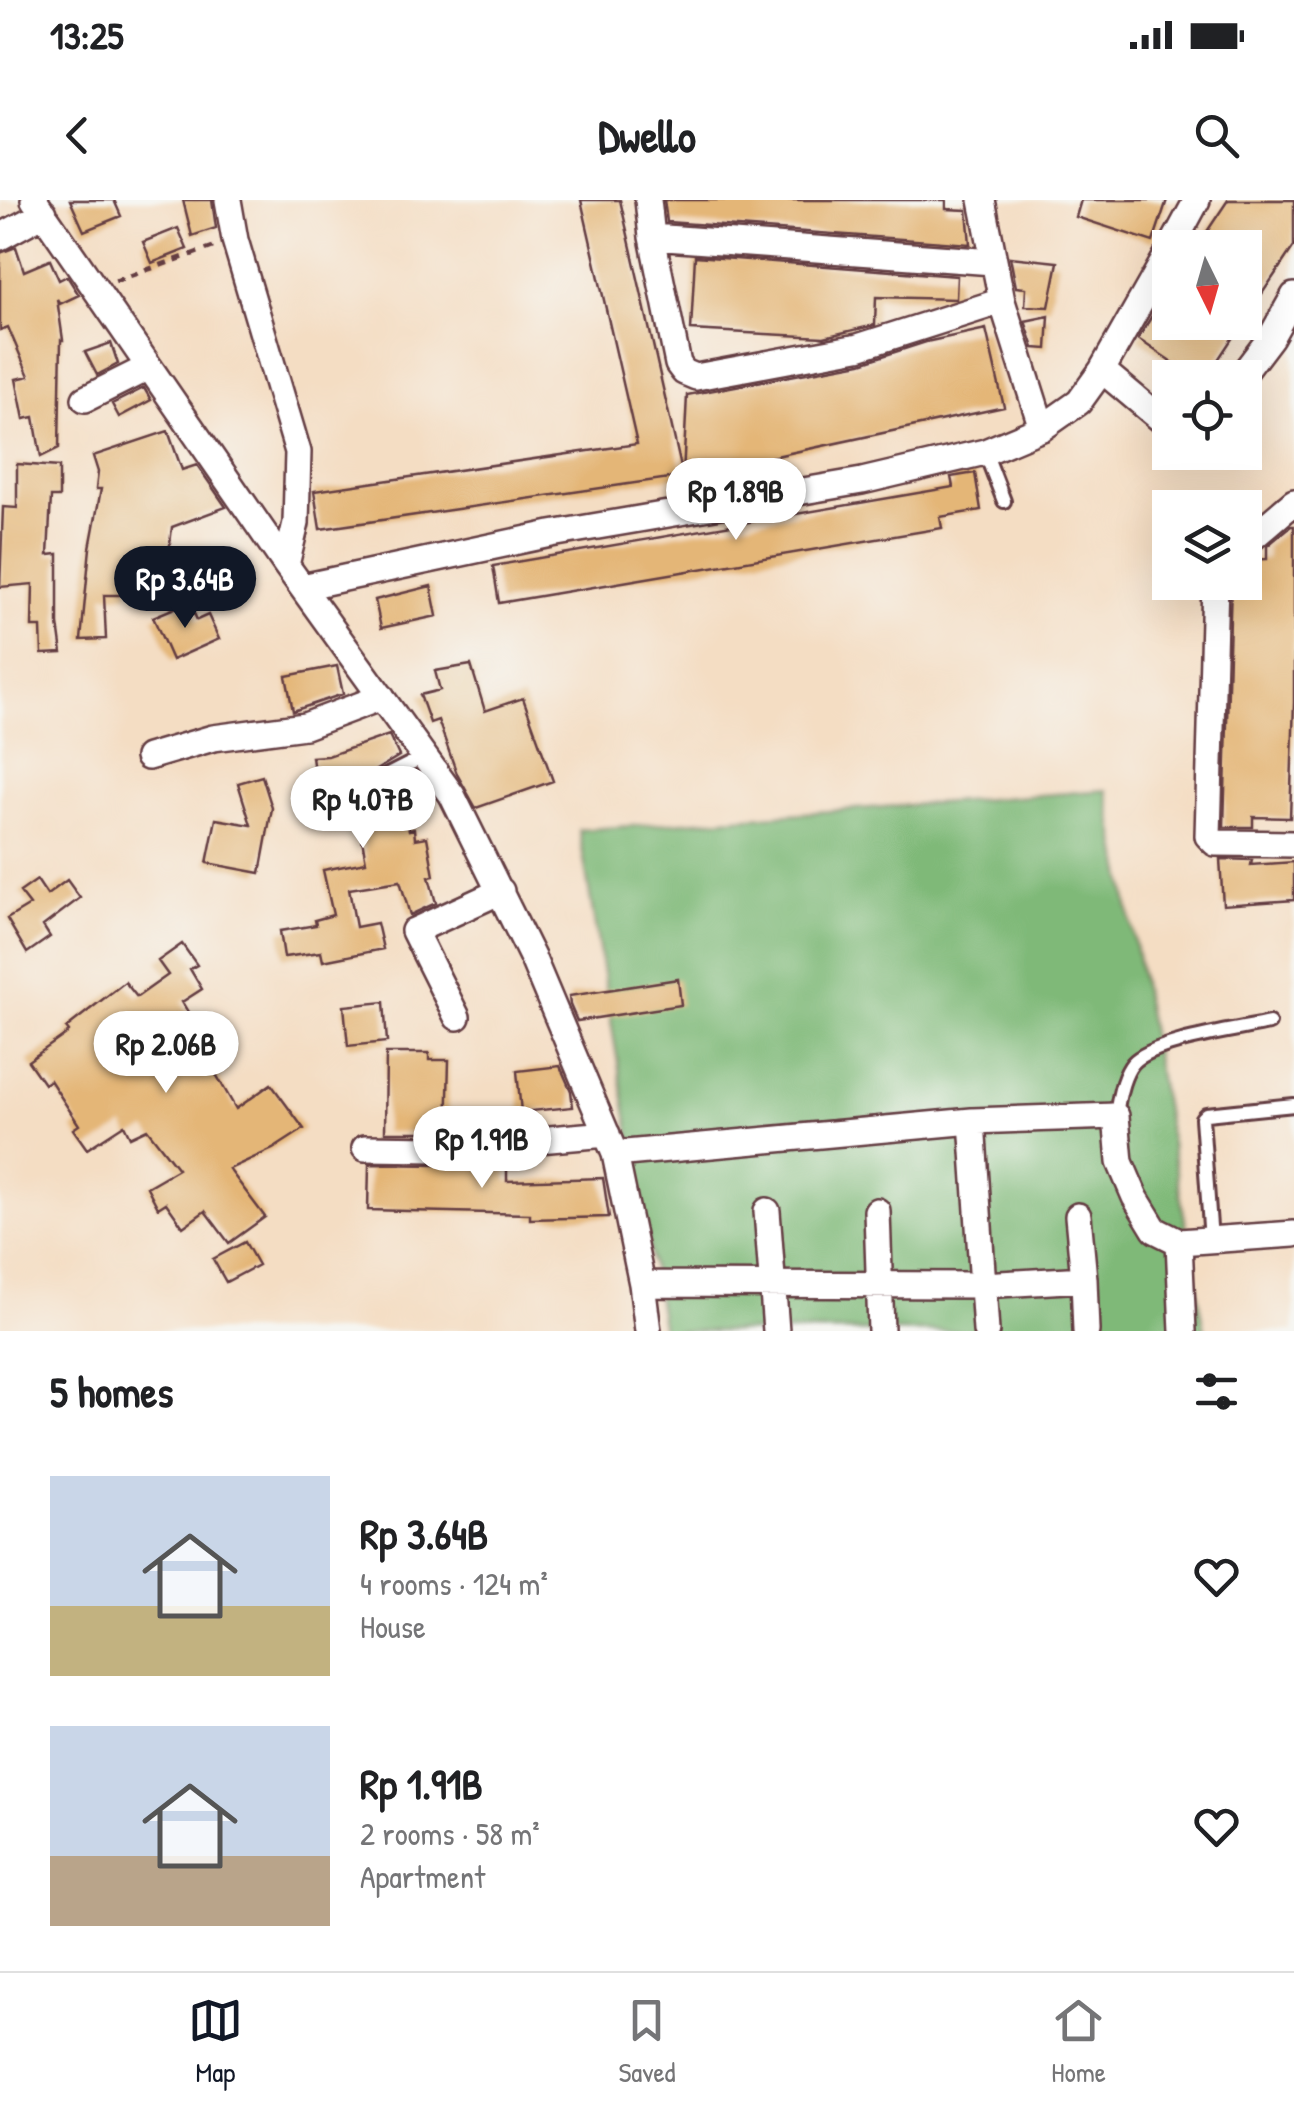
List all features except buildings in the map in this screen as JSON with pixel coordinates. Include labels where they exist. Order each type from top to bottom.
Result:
[{"type":"street","points":[[228,200],[235,240],[298,452],[296,523],[286,565]]},
{"type":"street","points":[[648,200],[678,364],[696,377],[858,347],[1002,301]]},
{"type":"street","points":[[982,200],[1002,301],[1042,428]]},
{"type":"street","points":[[1181,230],[1196,200]]},
{"type":"street","points":[[0,237],[39,207],[286,565],[452,795],[501,891],[611,1144],[642,1284],[648,1331]]},
{"type":"street","points":[[652,237],[992,262]]},
{"type":"street","points":[[302,587],[551,534],[862,481],[985,452],[1042,428],[1079,402],[1152,282]]},
{"type":"street","points":[[1254,360],[1272,337],[1294,296]]},
{"type":"street","points":[[84,399],[149,367]]},
{"type":"street","points":[[1102,370],[1152,412]]},
{"type":"street","points":[[1262,529],[1294,502]]},
{"type":"street","points":[[1215,600],[1208,836],[1215,843],[1294,844]]},
{"type":"street","points":[[148,758],[213,738],[305,726],[382,698]]},
{"type":"street","points":[[457,1017],[414,931],[501,891]]},
{"type":"street","points":[[366,1148],[611,1144],[1116,1116],[1120,1162],[1155,1230],[1179,1242],[1294,1234]]},
{"type":"street","points":[[972,1121],[986,1331]]},
{"type":"street","points":[[768,1211],[776,1331]]},
{"type":"street","points":[[876,1211],[881,1331]]},
{"type":"street","points":[[1078,1216],[1086,1331]]},
{"type":"street","points":[[1179,1242],[1183,1331]]},
{"type":"street","points":[[642,1284],[983,1285],[1084,1278]]},
{"type":"lane","points":[[985,452],[1004,501]]},
{"type":"lane","points":[[376,781],[425,756]]},
{"type":"lane","points":[[1116,1116],[1119,1096],[1134,1063],[1162,1046],[1269,1023]]},
{"type":"lane","points":[[1211,1240],[1202,1118],[1206,1114],[1294,1105]]},
{"type":"path","points":[[95,288],[235,240]]},
{"type":"green space","points":[[1107,790],[1205,1331],[663,1331],[579,830]]}]
